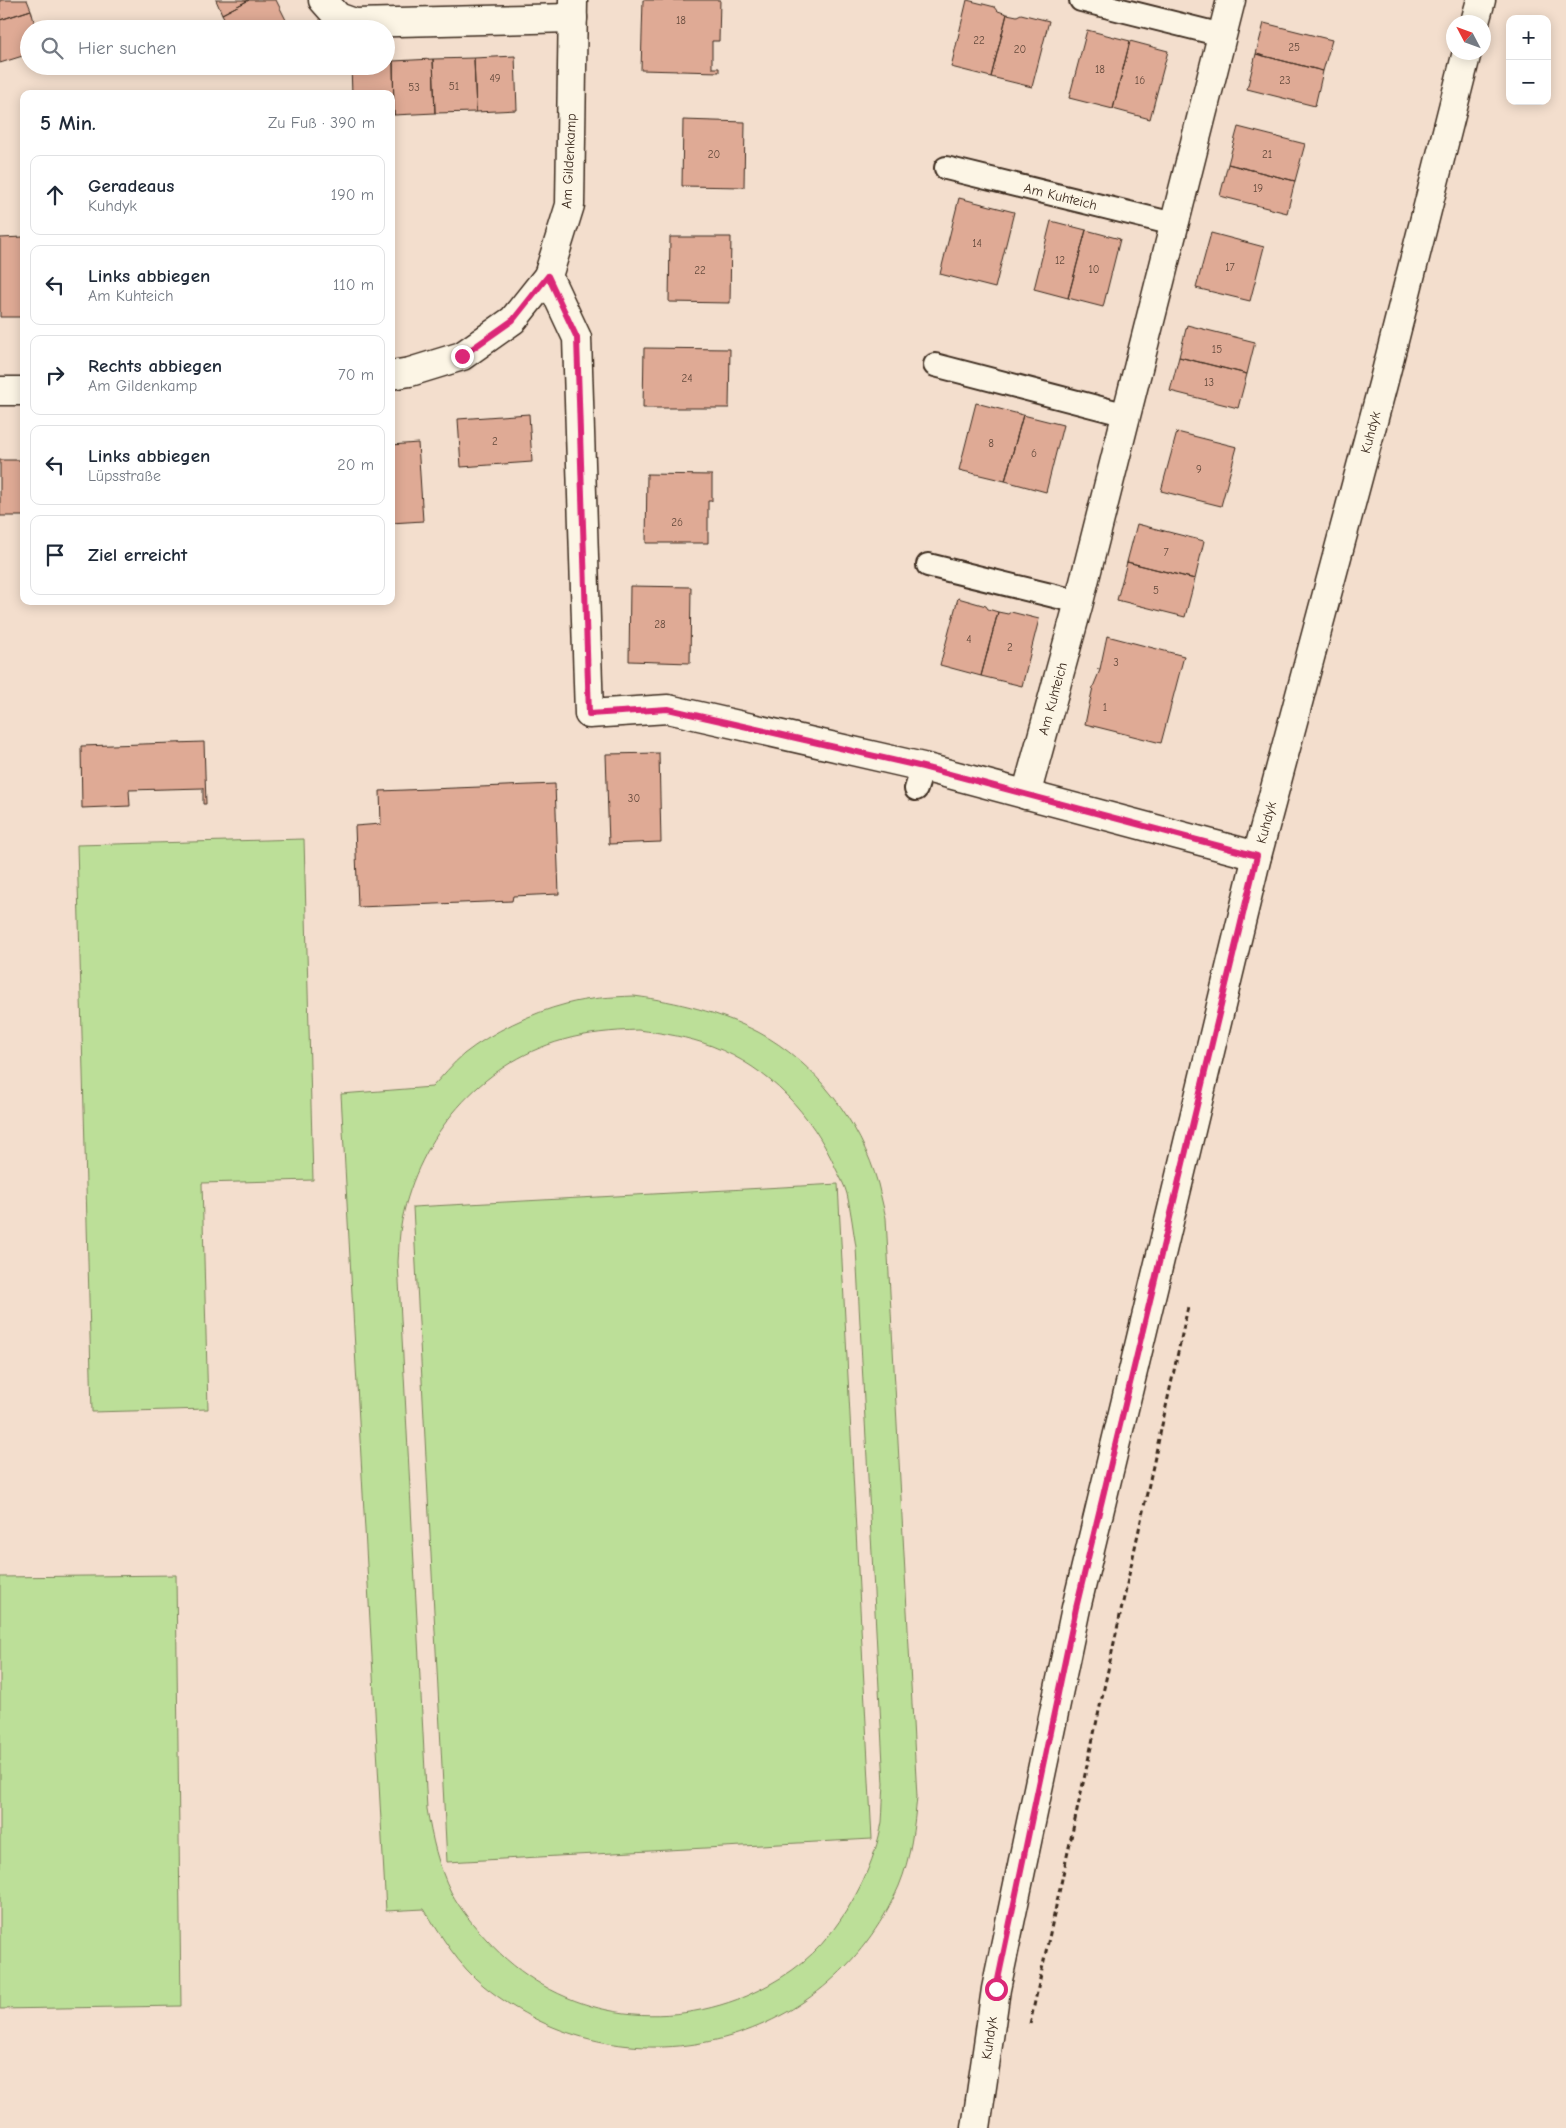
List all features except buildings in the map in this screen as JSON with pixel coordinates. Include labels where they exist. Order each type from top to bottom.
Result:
[{"type":"street","name":"Am Gildenkamp","points":[[323,0],[338,17],[346,20]]},
{"type":"street","name":"Am Kuhteich","points":[[1026,795],[1079,602],[1231,0]]},
{"type":"street","points":[[1477,15],[1481,0]]},
{"type":"street","name":"Am Gildenkamp","points":[[395,20],[573,9],[570,205],[548,276]]},
{"type":"street","name":"Kuhdyk","points":[[976,2128],[996,1989],[1076,1608],[1257,856],[1383,384],[1465,60]]},
{"type":"street","points":[[395,374],[410,372],[462,356],[513,320],[548,276],[577,338],[589,714],[668,709],[920,778],[1026,795],[1257,856]]},
{"type":"street","points":[[0,391],[20,391]]},
{"type":"lane","points":[[1081,0],[1222,36]]},
{"type":"lane","name":"Am Kuhteich","points":[[946,168],[1174,224]]},
{"type":"lane","points":[[935,365],[1127,415]]},
{"type":"lane","points":[[928,565],[1079,602]]},
{"type":"path","points":[[1029,2030],[1190,1300]]},
{"type":"green space","points":[[304,839],[313,1180],[202,1183],[208,1409],[92,1412],[77,845]]},
{"type":"green space","points":[[634,996],[666,1001],[713,1013],[758,1032],[779,1045],[817,1077],[833,1096],[848,1117],[870,1161],[886,1218],[917,1797],[909,1853],[899,1886],[866,1942],[823,1987],[773,2020],[717,2040],[657,2047],[597,2041],[539,2021],[484,1986],[475,1978],[451,1950],[424,1909],[386,1911],[341,1094],[432,1087],[464,1054],[512,1024],[574,1002]],"holes":[[[638,1030],[685,1038],[712,1046],[733,1055],[770,1080],[786,1095],[815,1130],[846,1191],[856,1247],[884,1784],[882,1822],[869,1867],[848,1909],[813,1954],[781,1978],[746,1996],[711,2008],[676,2014],[641,2014],[607,2010],[574,2000],[543,1985],[514,1965],[487,1940],[463,1911],[446,1882],[433,1841],[427,1809],[398,1262],[402,1220],[410,1189],[423,1160],[439,1133],[458,1108],[480,1085],[505,1066],[533,1051],[563,1040],[609,1032]]]},
{"type":"green space","points":[[838,1184],[872,1839],[447,1862],[413,1207]]},
{"type":"green space","points":[[176,1575],[181,2006],[0,2009],[0,1577]]},
{"type":"route","points":[[462,356],[513,320],[548,276],[577,338],[589,714],[668,709],[923,767],[1257,856],[1076,1608],[996,1989]]}]
